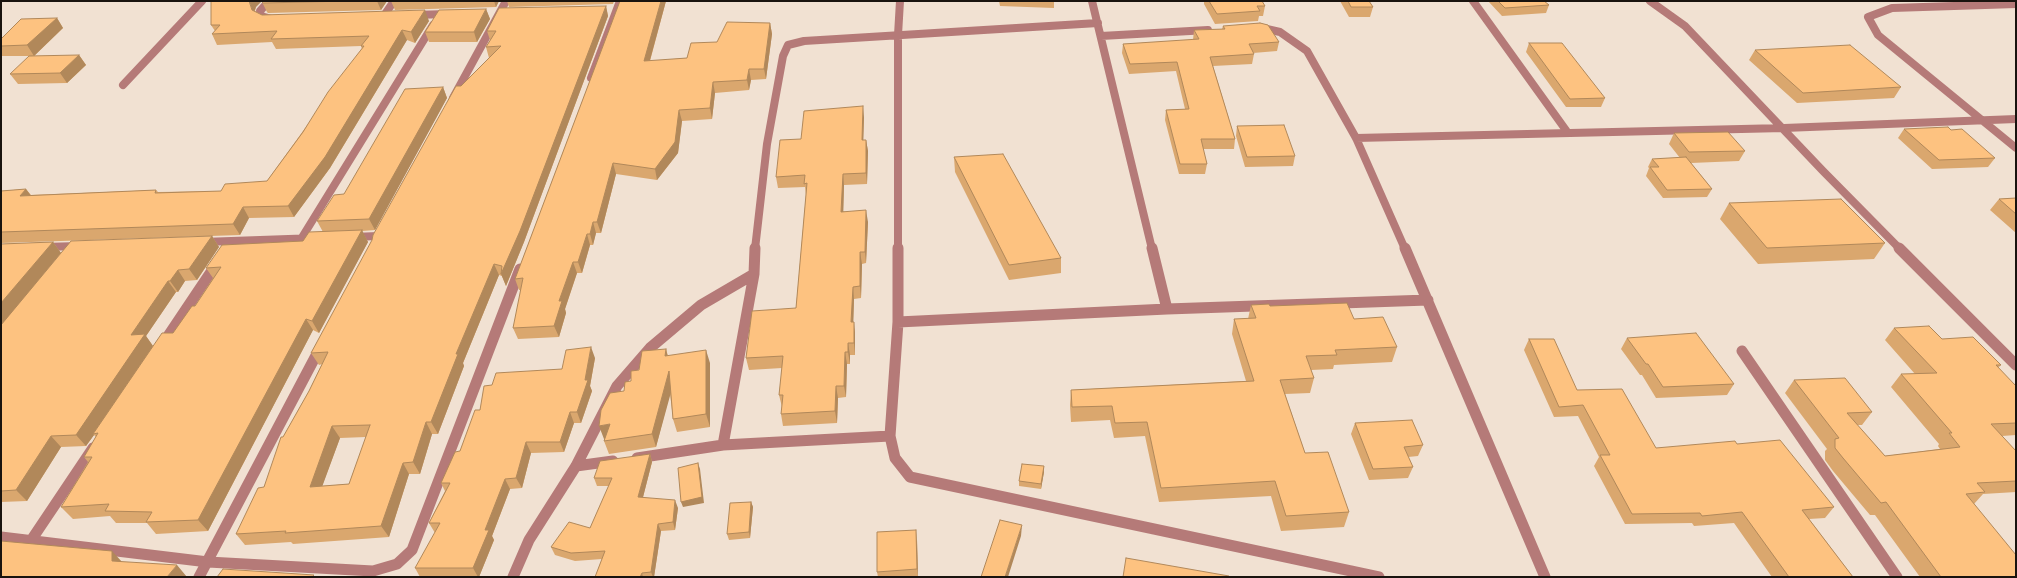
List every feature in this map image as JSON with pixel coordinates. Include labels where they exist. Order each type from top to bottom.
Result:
[{"type":"street","points":[[123,85],[202,1]]},
{"type":"street","points":[[269,1],[260,11],[261,16],[267,19],[283,19]]},
{"type":"street","points":[[394,1],[379,17],[454,14]]},
{"type":"street","points":[[446,110],[506,1]]},
{"type":"street","points":[[900,1],[898,35],[898,322],[890,436],[895,458],[910,477],[1379,577]]},
{"type":"street","points":[[1092,1],[1167,309]]},
{"type":"street","points":[[1472,1],[1568,133]]},
{"type":"street","points":[[1650,1],[1685,26],[1824,171],[2016,365]]},
{"type":"street","points":[[2016,4],[1892,8],[1868,17],[1878,35],[2016,148]]},
{"type":"street","points":[[586,91],[615,7]]},
{"type":"street","points":[[301,239],[439,14]]},
{"type":"street","points":[[723,445],[754,274],[756,235],[767,144],[783,56],[788,45],[804,41],[1098,23]]},
{"type":"street","points":[[1251,28],[1259,27],[1280,32],[1307,51],[1356,138],[1428,300],[1545,577]]},
{"type":"street","points":[[1101,36],[1220,29]]},
{"type":"street","points":[[1356,138],[1784,128],[2016,119]]},
{"type":"street","points":[[340,238],[378,236]]},
{"type":"street","points":[[192,243],[324,238]]},
{"type":"street","points":[[156,354],[231,242]]},
{"type":"street","points":[[66,258],[76,246]]},
{"type":"street","points":[[31,248],[91,246]]},
{"type":"street","points":[[1,537],[208,562],[373,571],[397,564],[412,550],[523,260]]},
{"type":"street","points":[[513,577],[529,540],[576,466],[617,386],[650,348],[701,305],[754,274]]},
{"type":"street","points":[[898,322],[1167,309],[1428,300]]},
{"type":"street","points":[[199,577],[326,336]]},
{"type":"street","points":[[1742,351],[1897,577]]},
{"type":"street","points":[[576,466],[723,445],[890,436]]},
{"type":"street","points":[[32,540],[98,440]]},
{"type":"building","points":[[211,1],[249,1],[252,10],[262,15],[425,10],[411,32],[402,30],[325,157],[288,206],[243,207],[233,224],[1,232],[1,191],[26,189],[20,196],[156,190],[155,193],[221,191],[225,184],[267,181],[303,132],[328,92],[364,46],[361,46],[369,36],[271,39],[277,31],[212,34],[220,25],[211,25]]},
{"type":"building","points":[[263,1],[348,1],[263,3]]},
{"type":"building","points":[[620,1],[661,1],[644,61],[687,58],[691,43],[717,42],[727,22],[770,23],[764,69],[749,69],[747,80],[713,82],[710,108],[679,110],[675,142],[655,169],[613,163],[597,222],[593,222],[590,234],[587,234],[578,262],[573,262],[559,301],[562,301],[554,326],[513,328],[523,278],[515,279]]},
{"type":"building","points":[[1209,1],[1262,1],[1265,6],[1257,6],[1260,11],[1217,14]]},
{"type":"building","points":[[1348,1],[1369,1],[1373,7],[1351,7]]},
{"type":"building","points":[[1498,1],[1544,1],[1549,5],[1505,8]]},
{"type":"building","points":[[606,6],[520,231],[501,274],[502,266],[494,264],[456,354],[458,354],[431,422],[426,422],[413,462],[403,463],[381,526],[285,533],[286,531],[236,534],[258,488],[264,487],[281,437],[283,437],[309,391],[328,352],[311,353],[372,240],[373,235],[456,86],[461,86],[501,46],[486,47],[496,31],[487,31],[499,8]],"holes":[[[370,425],[349,484],[310,487],[332,426]]]},
{"type":"building","points":[[486,9],[474,32],[425,32],[439,10]]},
{"type":"building","points":[[57,18],[27,45],[1,46],[1,39],[21,19]]},
{"type":"building","points":[[1260,23],[1268,25],[1279,42],[1249,44],[1254,54],[1210,57],[1235,139],[1201,139],[1207,164],[1180,164],[1166,110],[1189,109],[1177,62],[1130,64],[1123,44],[1199,39],[1194,30],[1225,29],[1223,26]]},
{"type":"building","points":[[1529,43],[1562,43],[1605,98],[1570,99]]},
{"type":"building","points":[[1850,45],[1901,87],[1803,93],[1755,50]]},
{"type":"building","points":[[79,55],[60,73],[10,74],[29,56]]},
{"type":"building","points":[[443,87],[369,219],[317,221],[334,195],[344,194],[405,89]]},
{"type":"building","points":[[863,106],[862,140],[866,140],[866,173],[843,174],[841,212],[866,210],[865,252],[860,252],[860,286],[853,287],[851,322],[854,322],[854,343],[848,343],[848,352],[845,352],[844,386],[836,386],[835,411],[781,414],[783,395],[779,395],[783,356],[746,358],[752,311],[796,308],[807,183],[804,184],[805,175],[776,177],[780,140],[801,139],[804,111]]},
{"type":"building","points":[[1284,125],[1295,156],[1247,157],[1237,126]]},
{"type":"building","points":[[1948,127],[1951,130],[1962,129],[1995,158],[1939,160],[1904,129]]},
{"type":"building","points":[[1728,132],[1745,151],[1689,152],[1674,133]]},
{"type":"building","points":[[1003,154],[1061,258],[1009,265],[954,157]]},
{"type":"building","points":[[1686,157],[1712,189],[1667,190],[1650,167],[1659,167],[1652,159]]},
{"type":"building","points":[[2016,198],[2016,214],[1999,199]]},
{"type":"building","points":[[1841,199],[1885,243],[1767,248],[1729,203]]},
{"type":"building","points":[[362,230],[312,321],[306,319],[198,520],[146,522],[152,512],[105,511],[109,504],[61,507],[92,457],[84,457],[98,433],[93,434],[162,333],[173,333],[192,306],[195,306],[221,267],[206,268],[222,245],[303,241],[309,232]]},
{"type":"building","points":[[212,236],[189,269],[178,270],[170,281],[168,281],[131,335],[145,334],[76,435],[51,436],[16,490],[1,491],[1,325],[71,241]]},
{"type":"building","points":[[53,242],[1,303],[1,244]]},
{"type":"building","points":[[1347,303],[1354,319],[1383,317],[1397,347],[1335,350],[1337,355],[1306,356],[1314,378],[1280,380],[1305,453],[1328,452],[1349,512],[1286,516],[1275,481],[1161,488],[1147,422],[1115,423],[1112,406],[1072,407],[1071,390],[1254,381],[1234,319],[1256,318],[1251,305],[1269,304],[1270,306]]},
{"type":"building","points":[[1929,326],[1942,339],[1973,337],[2001,365],[1996,365],[2016,386],[2016,423],[1991,424],[2016,451],[2016,481],[1977,483],[1985,492],[1966,494],[2016,555],[2016,577],[1941,577],[1886,502],[1881,503],[1835,448],[1835,439],[1839,438],[1794,380],[1845,378],[1872,412],[1847,413],[1885,456],[1960,447],[1949,433],[1952,433],[1901,374],[1937,373],[1894,328]]},
{"type":"building","points":[[1696,333],[1734,384],[1663,387],[1648,364],[1646,364],[1627,338]]},
{"type":"building","points":[[1529,339],[1554,339],[1577,390],[1622,389],[1656,448],[1735,441],[1737,444],[1780,440],[1834,507],[1802,510],[1853,577],[1789,577],[1742,512],[1702,516],[1700,513],[1632,514],[1600,455],[1610,455],[1583,405],[1559,407]]},
{"type":"building","points":[[591,347],[585,380],[588,380],[577,412],[570,412],[560,442],[526,442],[516,478],[505,479],[485,530],[489,530],[473,568],[415,568],[440,523],[429,523],[450,483],[441,483],[455,452],[460,451],[475,410],[480,410],[484,386],[492,385],[496,373],[562,369],[566,350]]},
{"type":"building","points":[[666,349],[665,356],[706,350],[706,414],[673,419],[669,371],[652,434],[604,441],[610,424],[599,426],[601,410],[610,393],[624,391],[625,382],[631,381],[631,371],[639,370],[642,351]]},
{"type":"building","points":[[1412,420],[1423,445],[1404,447],[1413,467],[1373,469],[1355,423]]},
{"type":"building","points":[[650,454],[638,497],[675,500],[673,522],[658,524],[651,572],[642,573],[640,577],[595,577],[605,551],[571,553],[551,547],[569,522],[590,528],[612,478],[594,478],[600,461]]},
{"type":"building","points":[[698,463],[702,497],[681,502],[678,468]]},
{"type":"building","points":[[1022,464],[1044,466],[1041,484],[1019,481]]},
{"type":"building","points":[[751,502],[749,532],[727,534],[730,503]]},
{"type":"building","points":[[1000,520],[1022,525],[1005,577],[981,577]]},
{"type":"building","points":[[916,530],[917,569],[877,572],[877,532]]},
{"type":"building","points":[[1,541],[112,551],[112,561],[177,565],[167,577],[1,577]]},
{"type":"building","points":[[1126,558],[1229,576],[1229,577],[1123,577]]},
{"type":"building","points":[[223,569],[314,575],[312,577],[217,577]]}]
